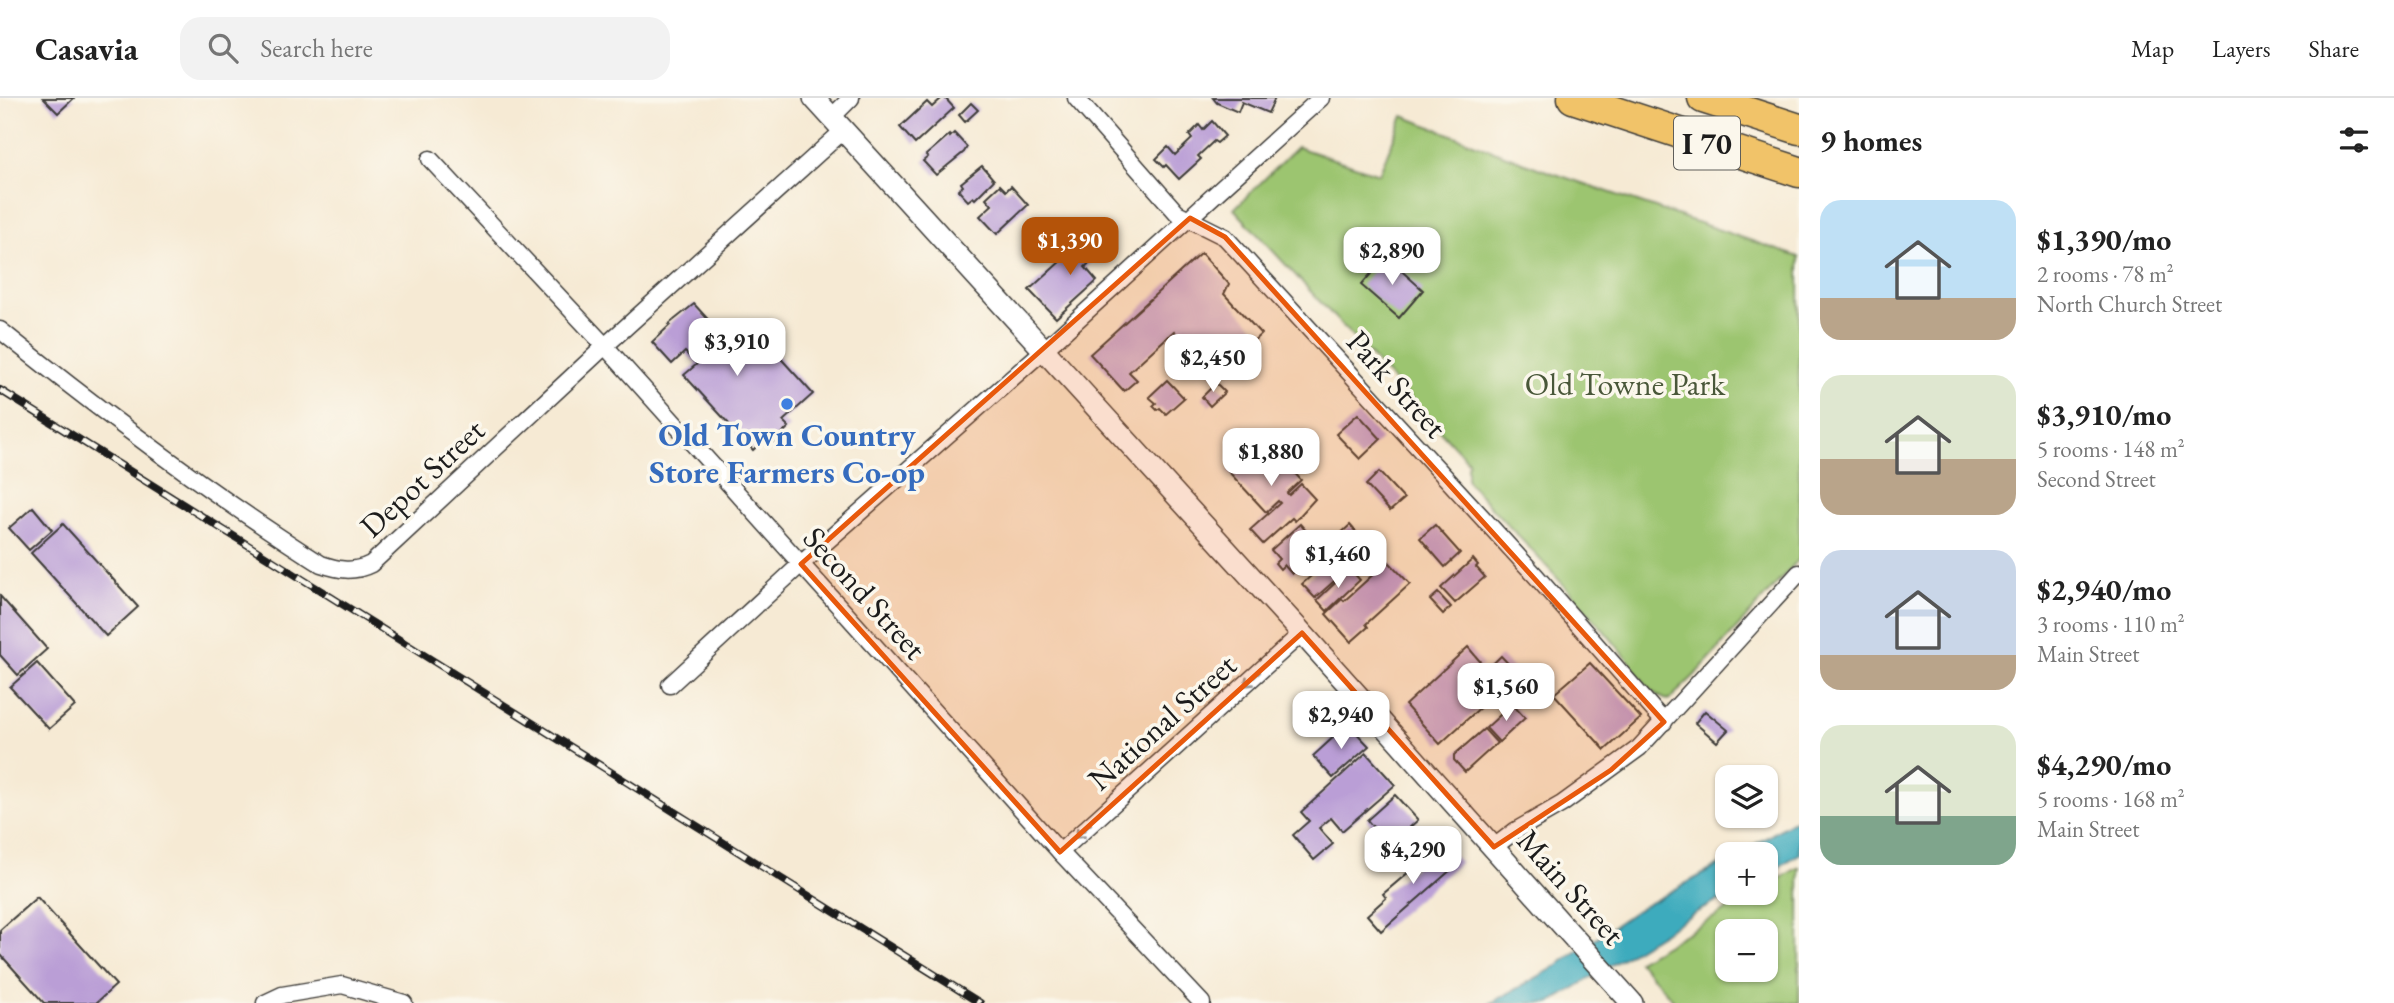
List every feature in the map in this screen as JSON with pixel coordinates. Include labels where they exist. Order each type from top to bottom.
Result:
[{"type":"highway","name":"I 70","points":[[1573,98],[1799,172]]},
{"type":"highway","name":"I 70","points":[[1703,98],[1799,129]]},
{"type":"street","name":"Main Street","points":[[814,98],[1302,633],[1632,1003]]},
{"type":"street","points":[[838,123],[851,98]]},
{"type":"street","name":"Park Street","points":[[1076,98],[1177,213],[1225,237],[1535,575],[1664,722]]},
{"type":"street","points":[[670,685],[800,564],[1044,350],[1321,98]]},
{"type":"street","name":"Depot Street","points":[[0,330],[84,398],[225,501],[321,564],[351,571],[371,564],[605,346],[838,123]]},
{"type":"street","name":"Second Street","points":[[430,159],[605,346],[1059,852],[1202,1003]]},
{"type":"street","points":[[1494,847],[1611,770],[1639,748],[1799,573]]},
{"type":"street","name":"National Street","points":[[1059,852],[1302,633]]},
{"type":"street","points":[[265,1003],[282,995],[342,985],[404,1003]]},
{"type":"highlighted area","points":[[1190,218],[1225,237],[1664,722],[1611,770],[1494,847],[1302,633],[1060,852],[801,564]]},
{"type":"green space","name":"Old Towne Park","points":[[1403,116],[1538,168],[1799,257],[1799,559],[1694,676],[1669,700],[1650,689],[1587,611],[1467,481],[1469,462],[1234,209],[1297,147],[1379,174]]},
{"type":"green space","points":[[1799,867],[1799,1003],[1676,1003],[1638,961],[1735,905],[1778,905],[1778,880]]},
{"type":"water","points":[[1799,818],[1799,854],[1778,867],[1778,842],[1759,842]]},
{"type":"water","points":[[1715,868],[1715,902],[1562,996],[1549,1003],[1491,1003],[1550,970],[1637,910]]},
{"type":"building","points":[[43,98],[74,98],[58,113]]},
{"type":"building","points":[[942,98],[954,108],[915,144],[900,127],[927,102],[932,107]]},
{"type":"building","points":[[1213,98],[1275,98],[1268,113],[1242,102],[1238,112],[1217,103]]},
{"type":"building","points":[[971,103],[978,110],[965,122],[959,115]]},
{"type":"building","points":[[1212,121],[1225,136],[1217,143],[1214,141],[1198,156],[1201,159],[1179,179],[1156,159],[1168,147],[1175,155],[1192,139],[1189,135],[1199,125],[1203,130]]},
{"type":"building","points":[[954,133],[967,147],[936,175],[923,161],[928,157],[926,155]]},
{"type":"building","points":[[982,166],[994,180],[975,199],[973,197],[968,201],[958,190],[963,186],[961,183]]},
{"type":"building","points":[[1000,185],[1006,191],[1011,186],[1028,205],[997,234],[980,216],[992,205],[986,198]]},
{"type":"building","points":[[1095,230],[1109,245],[1085,267],[1097,281],[1056,318],[1029,290]]},
{"type":"building","points":[[1201,253],[1229,284],[1224,294],[1261,334],[1215,376],[1174,331],[1129,372],[1137,380],[1124,391],[1090,354]]},
{"type":"building","points":[[1386,257],[1423,290],[1399,318],[1361,285]]},
{"type":"building","points":[[694,304],[713,325],[700,337],[712,350],[724,339],[735,350],[756,331],[813,394],[783,421],[789,427],[773,442],[768,436],[753,450],[684,375],[697,364],[685,352],[672,364],[652,342]]},
{"type":"building","points":[[1167,380],[1184,398],[1166,414],[1153,406],[1156,403],[1149,397]]},
{"type":"building","points":[[1216,383],[1225,392],[1210,406],[1202,397]]},
{"type":"building","points":[[1358,414],[1381,439],[1360,459],[1336,434]]},
{"type":"building","points":[[1263,438],[1301,480],[1287,493],[1289,495],[1301,484],[1315,499],[1295,521],[1292,518],[1263,544],[1250,530],[1280,503],[1278,501],[1266,512],[1228,471]]},
{"type":"building","points":[[1379,472],[1404,499],[1390,511],[1366,485]]},
{"type":"building","points":[[33,507],[52,530],[29,550],[9,528]]},
{"type":"building","points":[[63,524],[138,607],[106,636],[31,553]]},
{"type":"building","points":[[1300,524],[1321,548],[1292,574],[1284,565],[1280,569],[1275,563],[1279,559],[1271,550]]},
{"type":"building","points":[[1350,525],[1362,539],[1350,549],[1338,536]]},
{"type":"building","points":[[1435,525],[1460,553],[1445,567],[1420,538]]},
{"type":"building","points":[[1473,559],[1485,577],[1455,603],[1441,588]]},
{"type":"building","points":[[1328,561],[1341,575],[1315,598],[1302,584]]},
{"type":"building","points":[[1388,561],[1410,584],[1366,624],[1368,627],[1351,642],[1326,614]]},
{"type":"building","points":[[1350,569],[1360,580],[1327,611],[1317,600]]},
{"type":"building","points":[[1438,593],[1451,607],[1443,614],[1430,600]]},
{"type":"building","points":[[0,596],[47,649],[18,675],[0,655]]},
{"type":"building","points":[[1468,647],[1483,665],[1464,682],[1484,704],[1440,744],[1405,705]]},
{"type":"building","points":[[1501,656],[1517,673],[1488,699],[1473,683]]},
{"type":"building","points":[[37,663],[75,706],[49,729],[10,687]]},
{"type":"building","points":[[1590,663],[1641,718],[1605,750],[1554,694]]},
{"type":"building","points":[[1512,704],[1525,718],[1499,742],[1486,728]]},
{"type":"building","points":[[1705,711],[1728,730],[1717,742],[1695,723]]},
{"type":"building","points":[[1348,724],[1369,746],[1333,778],[1313,756]]},
{"type":"building","points":[[1484,729],[1497,743],[1465,772],[1454,760],[1454,755]]},
{"type":"building","points":[[1366,753],[1395,785],[1342,831],[1331,818],[1319,828],[1333,844],[1314,860],[1293,835],[1309,821],[1301,812]]},
{"type":"building","points":[[1395,795],[1418,820],[1389,846],[1367,820]]},
{"type":"building","points":[[1443,843],[1460,862],[1381,931],[1367,915],[1386,898],[1383,894]]},
{"type":"building","points":[[37,897],[116,985],[96,1003],[44,1003],[0,954],[0,930]]},
{"type":"railway","points":[[0,390],[980,1003]]},
{"type":"place","name":"Old Town Country Store Farmers Co-op","points":[[787,404]]}]
